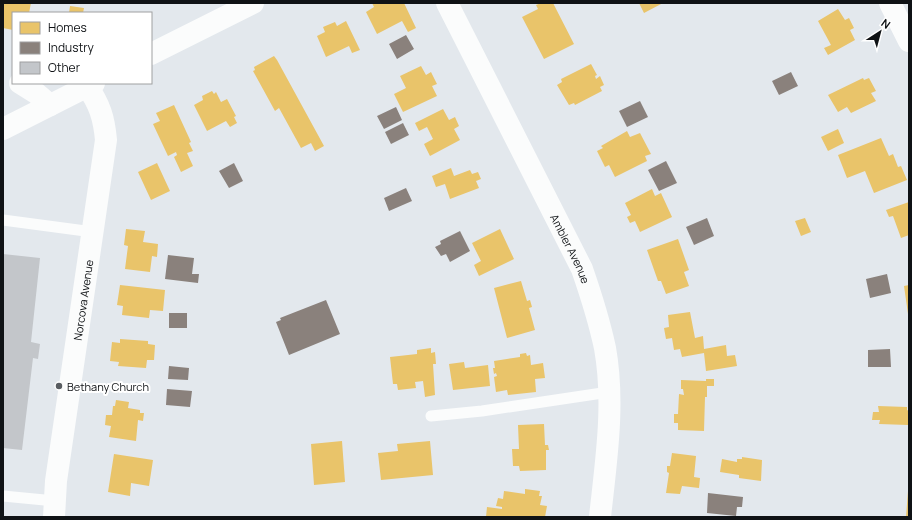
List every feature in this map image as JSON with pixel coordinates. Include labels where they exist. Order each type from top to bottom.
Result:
[{"type":"street","points":[[152,54],[254,3]]},
{"type":"street","name":"Ambler Avenue","points":[[447,3],[582,269],[595,308],[605,348],[609,392],[609,431],[600,517]]},
{"type":"street","points":[[890,3],[909,41]]},
{"type":"street","points":[[22,84],[36,93],[50,105]]},
{"type":"street","points":[[3,129],[91,85]]},
{"type":"street","name":"Norcova Avenue","points":[[55,509],[56,482],[106,140],[104,119],[91,85]]},
{"type":"lane","points":[[3,220],[93,232]]},
{"type":"lane","points":[[431,416],[609,392]]},
{"type":"lane","points":[[3,496],[17,497],[55,509]]},
{"type":"building: Homes","points":[[3,3],[31,3],[29,12],[12,12],[12,30],[3,28]]},
{"type":"building: Homes","points":[[372,3],[404,3],[416,28],[408,32],[402,21],[377,34],[366,12],[374,7]]},
{"type":"building: Homes","points":[[541,3],[553,3],[574,44],[544,59],[522,17],[538,9],[536,5]]},
{"type":"building: Homes","points":[[639,3],[663,3],[644,13]]},
{"type":"building: Homes","points":[[70,6],[84,8],[83,12],[69,12]]},
{"type":"building: Homes","points":[[838,9],[845,20],[849,18],[854,28],[850,30],[855,40],[828,55],[824,48],[831,45],[818,21]]},
{"type":"building: Homes","points":[[346,21],[360,50],[352,53],[349,46],[326,57],[317,36],[325,32],[323,27],[335,22],[337,26]]},
{"type":"building: Homes","points":[[274,56],[324,146],[315,151],[311,143],[301,148],[279,108],[275,111],[253,71],[255,70],[254,67]]},
{"type":"building: Homes","points":[[591,64],[597,75],[595,76],[596,79],[600,76],[604,85],[600,87],[602,91],[575,105],[574,103],[569,105],[557,85],[562,82],[561,79]]},
{"type":"building: Homes","points":[[421,66],[426,75],[431,72],[437,84],[432,86],[437,96],[403,112],[394,94],[406,88],[400,76]]},
{"type":"building: Homes","points":[[863,78],[864,80],[869,78],[876,91],[871,93],[876,101],[851,113],[847,107],[838,112],[828,95]]},
{"type":"building: Homes","points":[[212,91],[214,94],[216,92],[221,102],[227,99],[236,116],[234,117],[237,123],[230,127],[226,121],[207,131],[194,105],[203,100],[202,96]]},
{"type":"building: Homes","points":[[174,105],[191,142],[189,143],[193,151],[187,153],[193,166],[181,172],[174,157],[177,155],[176,152],[168,156],[153,124],[160,121],[156,113]]},
{"type":"building: Homes","points":[[443,109],[449,120],[455,117],[459,126],[454,129],[460,140],[430,156],[424,144],[433,139],[427,127],[419,131],[415,123]]},
{"type":"building: Homes","points":[[838,129],[844,143],[828,151],[821,137]]},
{"type":"building: Homes","points":[[627,131],[630,137],[640,133],[651,154],[645,156],[647,161],[615,177],[609,165],[605,167],[597,151],[603,148],[601,146]]},
{"type":"building: Homes","points":[[881,138],[889,156],[893,154],[898,167],[901,166],[907,180],[874,193],[865,171],[847,178],[838,155]]},
{"type":"building: Homes","points":[[157,163],[170,191],[151,200],[138,172]]},
{"type":"building: Homes","points":[[451,168],[454,176],[470,170],[472,174],[478,172],[481,179],[476,181],[479,188],[450,199],[445,184],[436,187],[432,176]]},
{"type":"building: Homes","points":[[652,189],[655,196],[661,193],[672,217],[640,232],[635,221],[630,223],[627,217],[631,215],[625,203]]},
{"type":"building: Homes","points":[[909,202],[909,235],[901,238],[893,216],[889,217],[886,210]]},
{"type":"building: Homes","points":[[805,218],[811,232],[801,236],[795,221]]},
{"type":"building: Homes","points":[[126,229],[145,231],[143,242],[158,244],[157,257],[152,256],[150,272],[125,269],[128,246],[124,245]]},
{"type":"building: Homes","points":[[500,229],[514,259],[479,276],[474,265],[481,261],[472,243]]},
{"type":"building: Homes","points":[[678,239],[689,270],[684,272],[689,286],[666,294],[661,281],[658,281],[647,250]]},
{"type":"building: Homes","points":[[521,281],[527,301],[530,300],[532,307],[529,308],[535,330],[507,338],[494,288]]},
{"type":"building: Homes","points":[[120,285],[165,290],[163,311],[150,310],[149,318],[122,315],[123,306],[117,305]]},
{"type":"building: Homes","points":[[909,285],[909,314],[908,314],[904,286]]},
{"type":"building: Homes","points":[[690,312],[695,338],[703,336],[704,349],[726,345],[727,356],[735,355],[737,366],[706,371],[704,353],[682,357],[680,349],[674,350],[672,338],[666,339],[664,328],[669,327],[668,315]]},
{"type":"building: Homes","points":[[120,339],[148,341],[148,344],[155,345],[154,360],[147,360],[146,368],[118,366],[119,362],[110,361],[112,342],[120,343]]},
{"type":"building: Homes","points":[[431,348],[431,353],[435,352],[436,364],[433,364],[435,395],[425,397],[423,381],[415,382],[416,388],[398,390],[397,384],[393,384],[390,357],[417,354],[417,350]]},
{"type":"building: Homes","points":[[526,353],[527,356],[530,355],[531,365],[543,363],[545,378],[535,379],[536,392],[508,395],[507,390],[496,392],[494,377],[497,376],[496,373],[494,374],[494,361],[520,357],[520,354]]},
{"type":"building: Homes","points":[[464,362],[465,368],[488,365],[490,386],[453,390],[449,364]]},
{"type":"building: Homes","points":[[706,379],[714,379],[714,386],[707,386],[707,397],[705,397],[704,431],[678,430],[678,423],[674,423],[674,414],[678,414],[679,394],[684,395],[683,389],[681,389],[681,380],[706,381]]},
{"type":"building: Homes","points":[[116,400],[129,402],[128,408],[140,410],[140,413],[144,413],[143,421],[138,420],[136,441],[109,437],[111,426],[105,425],[106,415],[112,415],[113,406],[115,406]]},
{"type":"building: Homes","points":[[878,406],[907,407],[907,410],[909,411],[908,425],[879,424],[880,420],[872,420],[873,412],[879,412]]},
{"type":"building: Homes","points":[[544,424],[545,445],[548,445],[549,450],[546,450],[546,470],[520,471],[519,466],[513,466],[512,449],[519,449],[518,425]]},
{"type":"building: Homes","points":[[342,441],[345,482],[314,485],[311,444]]},
{"type":"building: Homes","points":[[430,441],[433,475],[381,480],[378,453],[398,451],[397,444]]},
{"type":"building: Homes","points":[[672,453],[696,456],[694,477],[700,478],[699,488],[682,486],[680,494],[666,493],[669,473],[667,472],[667,466],[670,466]]},
{"type":"building: Homes","points":[[114,454],[153,460],[149,486],[131,483],[130,496],[108,492]]},
{"type":"building: Homes","points":[[742,457],[762,460],[761,481],[739,478],[739,475],[720,472],[722,459],[737,462],[737,459],[742,459]]},
{"type":"building: Homes","points":[[525,489],[540,491],[539,496],[542,496],[540,505],[547,506],[545,517],[486,517],[487,507],[502,509],[502,507],[496,506],[498,498],[503,499],[504,491],[525,494]]},
{"type":"building: Homes","points":[[908,491],[909,517],[906,517]]},
{"type":"building: Industry","points":[[406,35],[414,49],[397,59],[389,44]]},
{"type":"building: Industry","points":[[791,72],[798,86],[779,95],[772,81]]},
{"type":"building: Industry","points":[[640,101],[648,117],[627,127],[619,111]]},
{"type":"building: Industry","points":[[396,107],[402,120],[384,129],[377,116]]},
{"type":"building: Industry","points":[[403,123],[409,135],[391,144],[385,132]]},
{"type":"building: Industry","points":[[666,161],[677,183],[659,191],[648,170]]},
{"type":"building: Industry","points":[[234,163],[243,181],[229,188],[219,171]]},
{"type":"building: Industry","points":[[406,188],[412,201],[389,211],[384,198]]},
{"type":"building: Industry","points":[[707,218],[714,236],[694,245],[686,227]]},
{"type":"building: Industry","points":[[460,231],[470,251],[450,262],[446,254],[441,256],[435,247],[441,244],[440,241]]},
{"type":"building: Industry","points":[[168,255],[194,258],[192,274],[199,274],[198,283],[165,279]]},
{"type":"building: Industry","points":[[887,274],[891,293],[870,298],[866,279]]},
{"type":"building: Industry","points":[[326,300],[340,334],[289,355],[276,322],[281,320],[280,318]]},
{"type":"building: Industry","points":[[169,313],[187,313],[187,328],[169,328]]},
{"type":"building: Industry","points":[[890,349],[891,367],[868,367],[868,350]]},
{"type":"building: Industry","points":[[169,366],[189,368],[188,380],[168,379]]},
{"type":"building: Industry","points":[[167,389],[192,391],[190,407],[166,405]]},
{"type":"building: Industry","points":[[708,493],[743,497],[742,507],[737,507],[736,516],[707,513]]},
{"type":"building: Other","points":[[3,254],[40,258],[31,342],[40,344],[38,359],[33,358],[22,450],[3,448]]},
{"type":"place","name":"Bethany Church","points":[[59,386]]}]
